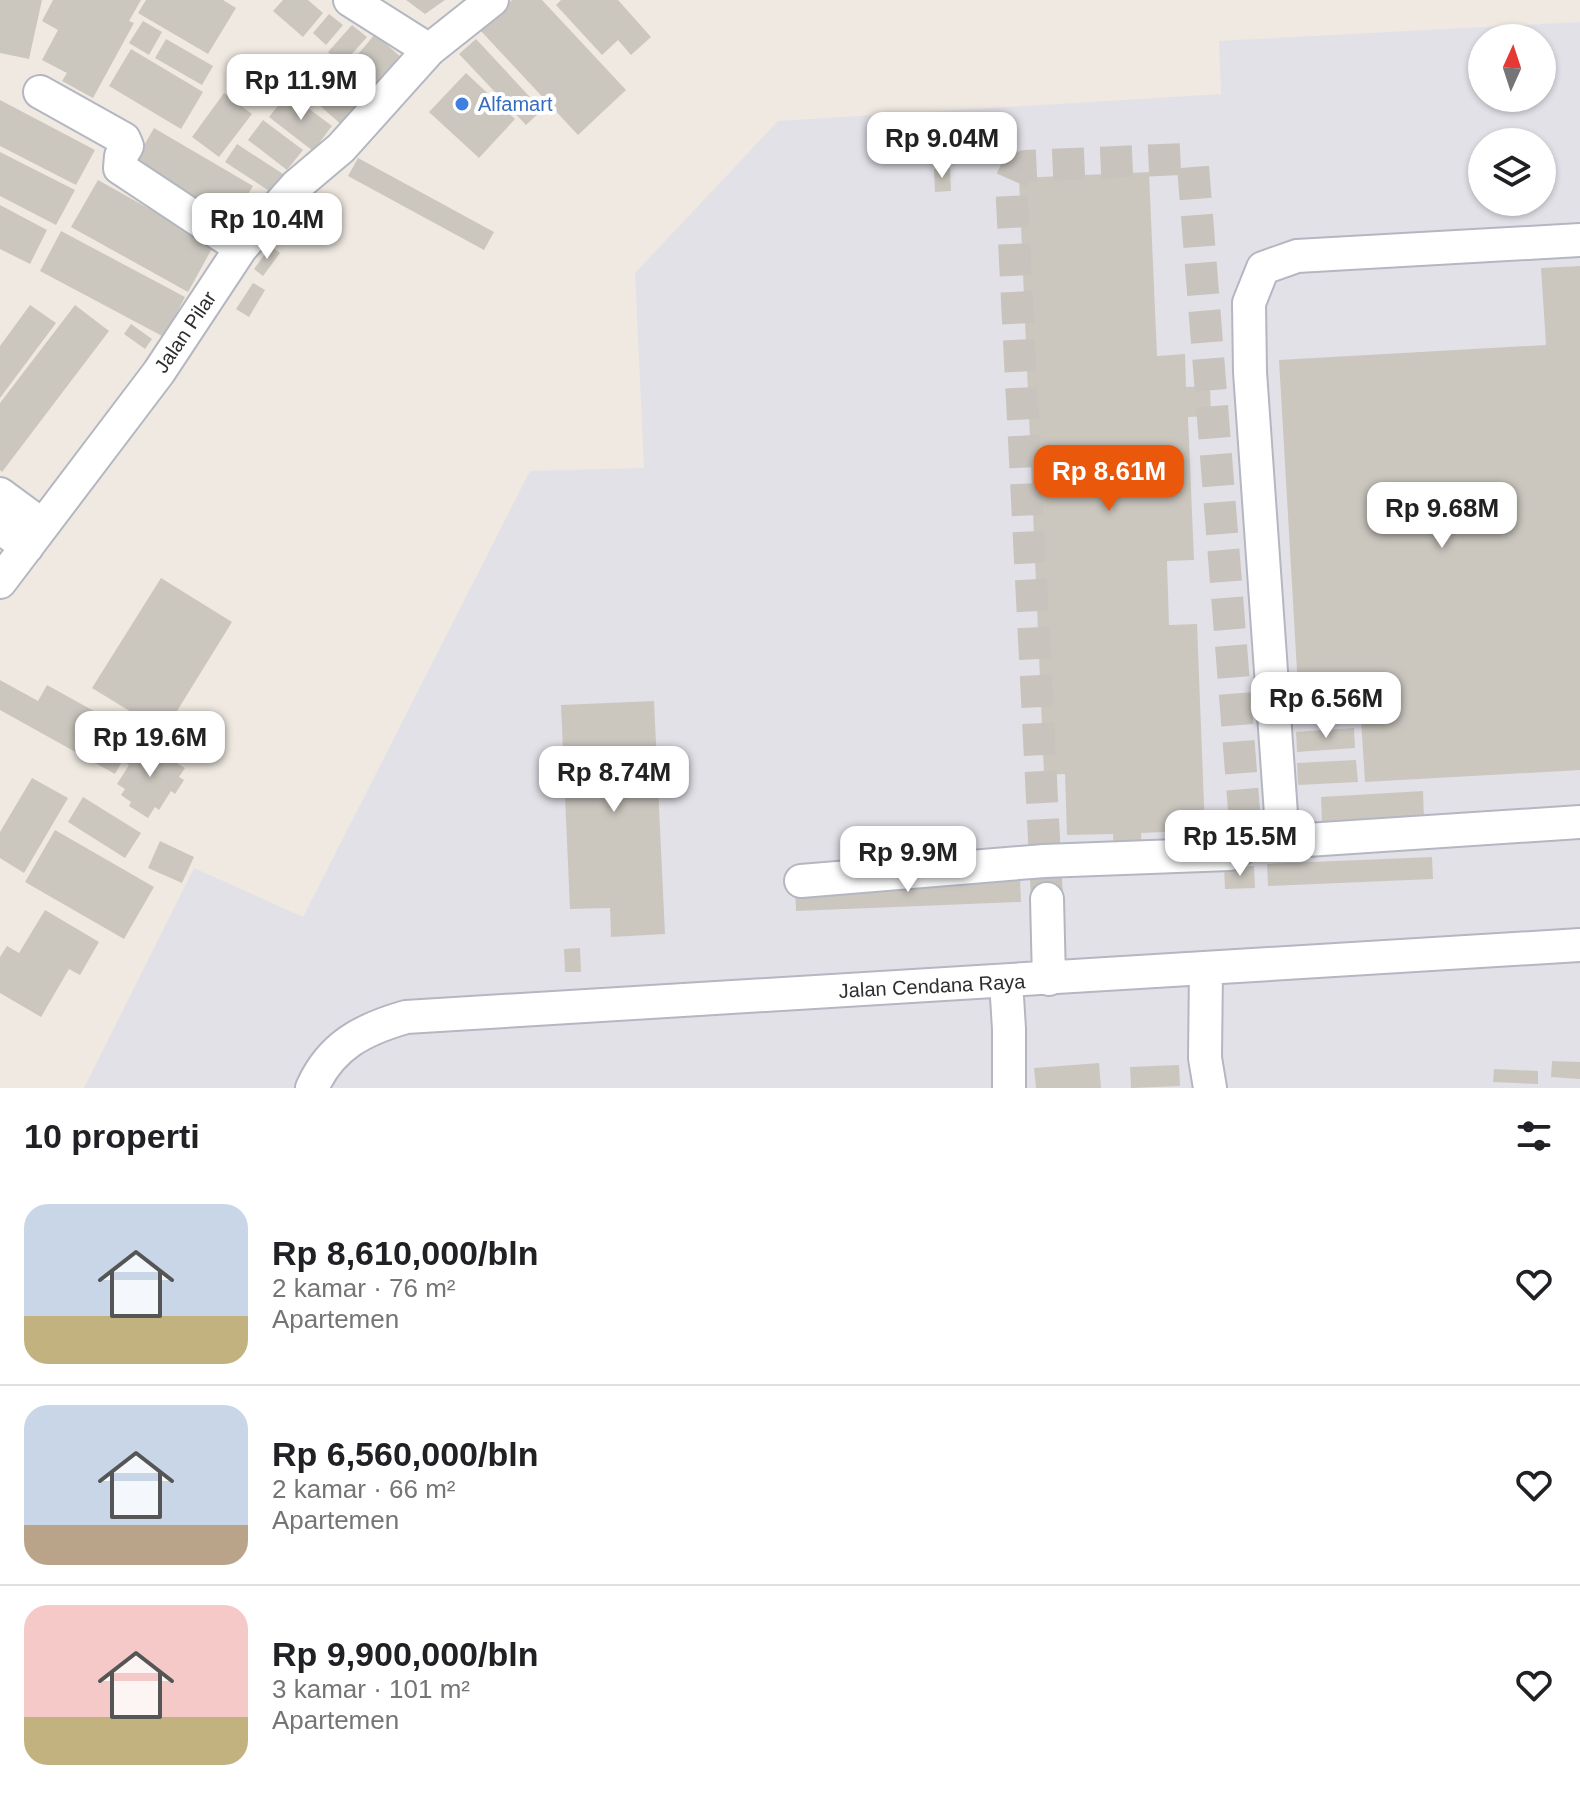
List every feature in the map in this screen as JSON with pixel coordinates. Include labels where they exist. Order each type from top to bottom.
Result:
[{"type":"street","points":[[350,0],[429,50]]},
{"type":"street","name":"Jalan Pilar","points":[[0,582],[159,372],[241,248],[296,186],[350,138],[429,50],[492,0]]},
{"type":"street","points":[[40,92],[124,139],[127,146],[121,156],[120,168],[241,248]]},
{"type":"street","points":[[1580,240],[1297,256],[1263,268],[1249,303],[1249,317],[1250,372],[1281,814],[1287,833],[1307,840],[1580,822]]},
{"type":"street","points":[[0,494],[34,536]]},
{"type":"street","points":[[0,527],[34,536]]},
{"type":"street","points":[[801,881],[1044,861],[1230,854],[1242,848]]},
{"type":"street","points":[[1047,899],[1049,979]]},
{"type":"street","name":"Jalan Cendana Raya","points":[[312,1088],[330,1058],[354,1037],[377,1025],[406,1017],[1580,945]]},
{"type":"street","points":[[1206,969],[1205,1058],[1210,1088]]},
{"type":"street","points":[[1006,981],[1009,1088]]},
{"type":"shaded area","points":[[1580,22],[1580,1088],[84,1088],[194,868],[303,917],[530,471],[644,468],[635,273],[778,121],[1221,94],[1219,41],[1468,28],[1468,112],[1556,112],[1556,24],[1542,24]]},
{"type":"building","points":[[0,0],[42,0],[29,59],[0,53]]},
{"type":"building","points":[[53,0],[141,0],[129,21],[134,23],[93,98],[62,81],[67,73],[42,60],[58,30],[42,21]]},
{"type":"building","points":[[146,0],[223,0],[236,8],[208,54],[138,13]]},
{"type":"building","points":[[283,0],[308,0],[323,13],[303,37],[273,11]]},
{"type":"building","points":[[406,0],[445,0],[425,14]]},
{"type":"building","points":[[512,0],[542,0],[626,90],[578,135],[480,30]]},
{"type":"building","points":[[561,0],[618,0],[651,37],[631,55],[618,40],[602,55],[556,5]]},
{"type":"building","points":[[329,14],[343,25],[326,45],[313,33]]},
{"type":"building","points":[[143,21],[162,32],[149,55],[129,43]]},
{"type":"building","points":[[352,25],[367,37],[343,64],[328,52]]},
{"type":"building","points":[[375,34],[402,58],[371,94],[344,71]]},
{"type":"building","points":[[166,39],[213,66],[202,85],[155,58]]},
{"type":"building","points":[[476,39],[542,110],[526,125],[459,54]]},
{"type":"building","points":[[131,49],[203,92],[181,129],[109,86]]},
{"type":"building","points":[[466,73],[515,119],[479,158],[429,112]]},
{"type":"building","points":[[326,74],[363,107],[344,127],[308,95]]},
{"type":"building","points":[[224,93],[252,114],[219,157],[192,137]]},
{"type":"building","points":[[288,93],[332,126],[313,151],[269,117]]},
{"type":"building","points":[[0,100],[95,150],[76,185],[0,146]]},
{"type":"building","points":[[263,120],[303,150],[287,170],[248,140]]},
{"type":"building","points":[[154,128],[253,186],[230,224],[132,166]]},
{"type":"building","points":[[237,144],[283,174],[271,192],[225,162]]},
{"type":"building","points":[[0,152],[75,190],[56,225],[0,196]]},
{"type":"building","points":[[358,158],[494,232],[484,250],[348,176]]},
{"type":"building","points":[[950,168],[951,191],[935,192],[934,169]]},
{"type":"building","points":[[1149,172],[1157,356],[1185,354],[1186,387],[1210,386],[1211,416],[1188,417],[1194,560],[1167,561],[1169,625],[1197,624],[1205,830],[1141,833],[1142,855],[1114,856],[1113,834],[1067,835],[1065,774],[1044,775],[1019,178]]},
{"type":"building","points":[[98,180],[214,245],[188,292],[71,227]]},
{"type":"building","points":[[0,205],[47,230],[30,264],[0,249]]},
{"type":"building","points":[[61,231],[185,297],[164,337],[40,271]]},
{"type":"building","points":[[271,246],[280,253],[263,276],[254,269]]},
{"type":"building","points":[[1580,266],[1580,770],[1365,782],[1361,720],[1300,723],[1279,360],[1546,345],[1541,268]]},
{"type":"building","points":[[253,283],[265,290],[249,317],[236,309]]},
{"type":"building","points":[[30,305],[56,323],[0,398],[0,346]]},
{"type":"building","points":[[75,305],[109,331],[2,472],[0,403]]},
{"type":"building","points":[[131,324],[152,339],[145,349],[124,334]]},
{"type":"building","points":[[161,578],[232,622],[164,732],[92,688]]},
{"type":"building","points":[[0,680],[38,701],[47,685],[137,735],[115,774],[0,710]]},
{"type":"building","points":[[654,701],[665,934],[611,937],[610,908],[570,909],[561,705]]},
{"type":"building","points":[[1354,728],[1355,748],[1297,752],[1296,732]]},
{"type":"building","points":[[140,741],[185,768],[179,777],[184,780],[175,794],[171,791],[159,810],[155,807],[148,818],[129,806],[131,802],[121,795],[125,789],[117,784]]},
{"type":"building","points":[[1356,760],[1358,782],[1298,785],[1297,763]]},
{"type":"building","points":[[32,778],[68,798],[24,873],[0,858],[0,832]]},
{"type":"building","points":[[1423,791],[1424,818],[1322,823],[1321,797]]},
{"type":"building","points":[[83,797],[141,833],[125,858],[68,822]]},
{"type":"building","points":[[55,830],[154,887],[124,939],[25,882]]},
{"type":"building","points":[[160,841],[194,857],[182,883],[148,868]]},
{"type":"building","points":[[1432,857],[1433,879],[1268,886],[1267,864]]},
{"type":"building","points":[[1254,866],[1255,888],[1225,889],[1224,867]]},
{"type":"building","points":[[1020,878],[1021,902],[796,911],[795,887]]},
{"type":"building","points":[[45,910],[99,942],[80,975],[69,969],[41,1017],[0,993],[0,957],[7,946],[19,953]]},
{"type":"building","points":[[580,948],[581,972],[565,972],[564,949]]},
{"type":"building","points":[[1552,1061],[1580,1062],[1580,1079],[1551,1077]]},
{"type":"building","points":[[1099,1063],[1101,1088],[1036,1088],[1034,1068]]},
{"type":"building","points":[[1179,1065],[1180,1086],[1131,1088],[1130,1067]]},
{"type":"building","points":[[1494,1069],[1538,1071],[1538,1084],[1493,1082]]},
{"type":"tunnel","points":[[1047,899],[1011,181],[1015,172],[1025,166],[1183,159],[1193,166],[1246,835],[1242,848]]},
{"type":"place","name":"Alfamart","points":[[462,104]]}]
